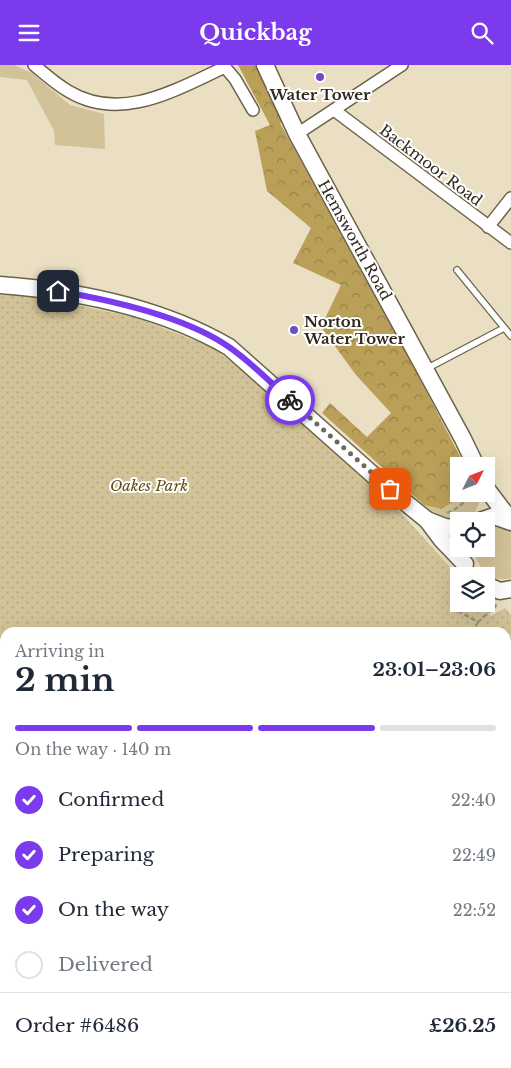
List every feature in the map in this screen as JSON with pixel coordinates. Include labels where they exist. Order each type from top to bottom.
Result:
[{"type":"street","points":[[34,65],[67,91],[87,101],[109,105],[125,105],[156,99],[224,66],[235,79],[253,110]]},
{"type":"street","name":"Hemsworth Road","points":[[265,65],[297,134],[471,457]]},
{"type":"street","points":[[297,134],[334,110],[356,92],[398,66]]},
{"type":"street","name":"Backmoor Road","points":[[334,110],[511,243]]},
{"type":"street","points":[[488,227],[511,198]]},
{"type":"street","points":[[0,285],[39,288],[96,298],[144,311],[209,335],[229,347],[254,368],[427,520],[442,540],[468,563]]},
{"type":"street","points":[[495,500],[511,521]]},
{"type":"street","points":[[495,516],[511,521]]},
{"type":"street","points":[[427,520],[450,528]]},
{"type":"lane","points":[[456,271],[511,337]]},
{"type":"lane","points":[[425,369],[504,328]]},
{"type":"path","points":[[427,520],[457,508],[463,503]]},
{"type":"path","points":[[475,627],[478,622],[495,607],[502,591]]},
{"type":"path","points":[[460,612],[478,622]]},
{"type":"green space","points":[[0,65],[14,65],[32,73],[70,105],[104,114],[105,149],[55,145],[54,131],[27,80],[0,77]]},
{"type":"green space","points":[[238,65],[256,65],[282,121],[280,123],[411,362],[460,457],[450,457],[450,503],[452,503],[441,509],[424,505],[322,413],[330,403],[367,437],[391,413],[356,375],[321,327],[341,285],[293,263],[311,228],[267,191],[255,131],[270,125]]},
{"type":"green space","name":"Oakes Park","points":[[26,294],[137,318],[212,347],[247,373],[402,514],[450,567],[450,612],[488,612],[491,616],[505,608],[511,615],[511,627],[0,627],[0,295]]},
{"type":"green space","points":[[452,503],[479,503],[475,512],[450,512],[450,522],[446,522],[424,505],[441,509]]},
{"type":"green space","points":[[495,525],[502,526],[511,531],[511,578],[497,579],[495,578],[495,567],[481,567],[476,557],[495,557]]},
{"type":"way so far","points":[[290,400],[390,489]]},
{"type":"place","name":"Water Tower","points":[[320,77]]},
{"type":"place","name":"Norton Water Tower","points":[[294,330]]},
{"type":"route","points":[[58,291],[96,298],[144,311],[209,335],[229,347],[290,400]]}]
